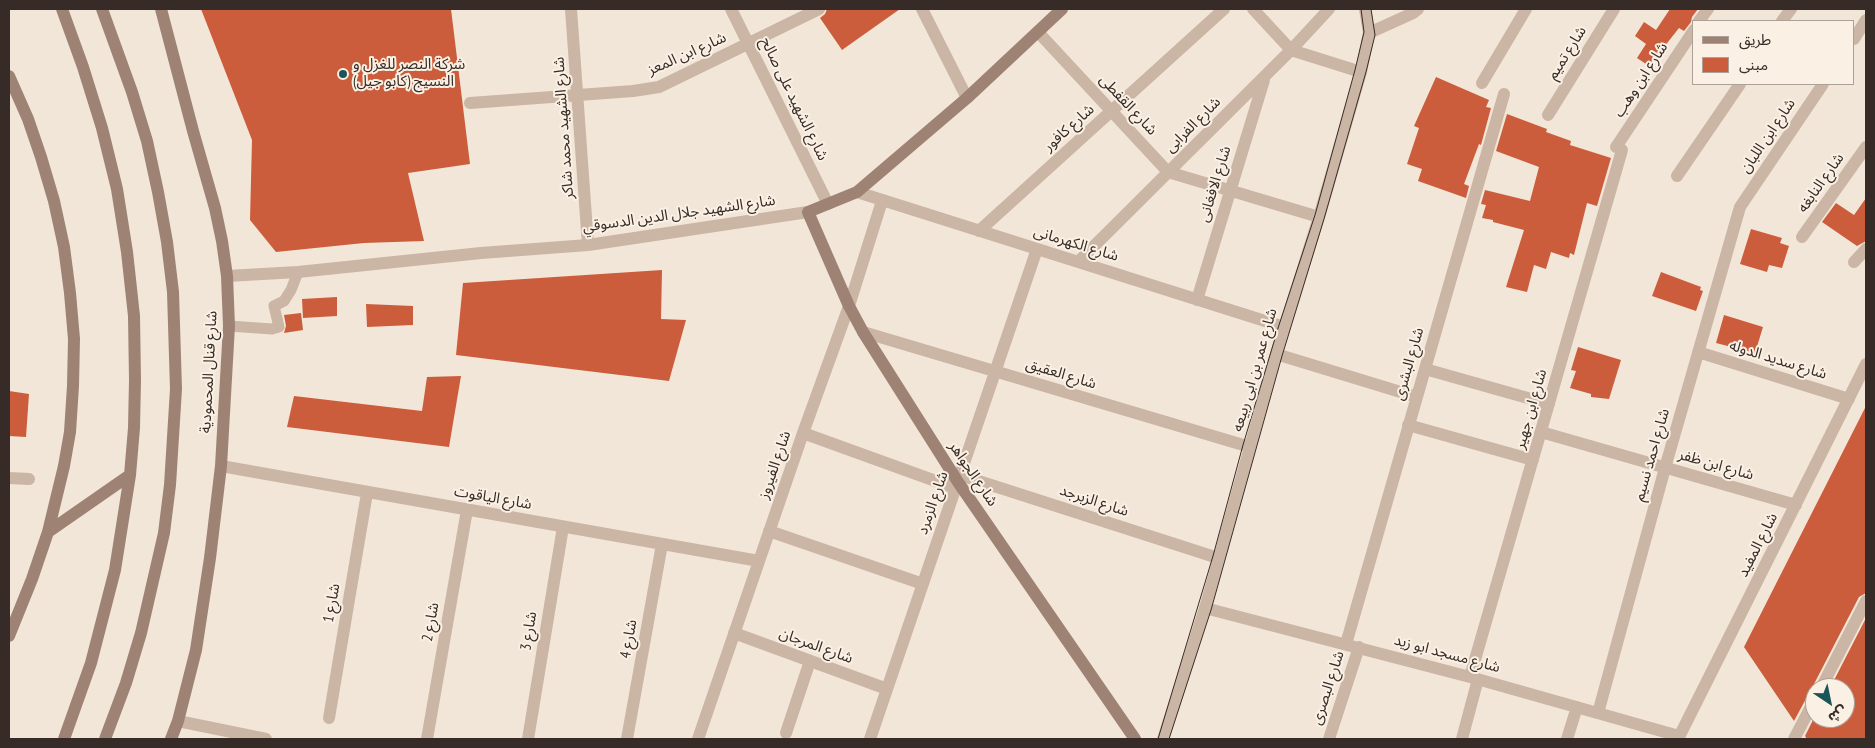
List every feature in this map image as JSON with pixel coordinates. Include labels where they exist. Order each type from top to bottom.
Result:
[{"type":"main road","points":[[62,9],[102,128],[117,190],[127,252],[134,316],[135,380],[130,476],[115,570],[89,672],[64,739]]},
{"type":"main road","points":[[102,9],[132,92],[147,141],[158,192],[167,242],[172,292],[176,389],[170,485],[164,533],[141,633],[126,683],[105,739]]},
{"type":"main road","name":"شارع قنال المحمودية","points":[[161,9],[192,131],[215,208],[227,276],[229,326],[221,466],[210,558],[196,650],[178,721],[171,739]]},
{"type":"main road","name":"شارع الشهيد جلال الدين الدسوقي","points":[[808,212],[857,192],[967,98],[1062,9]]},
{"type":"main road","points":[[9,76],[28,119],[52,192],[64,247],[70,293],[74,358],[70,432],[64,466],[48,532],[32,579],[9,636]]},
{"type":"main road","name":"شارع الجواهر","points":[[808,212],[862,332],[958,482],[1135,739]]},
{"type":"main road","points":[[48,532],[130,476]]},
{"type":"street","name":"شارع الشهيد محمد شاكر","points":[[571,9],[588,245]]},
{"type":"street","name":"شارع الشهيد على صالح","points":[[731,9],[828,204]]},
{"type":"street","name":"شارع ابن المعز","points":[[470,103],[633,91],[659,87],[819,9]]},
{"type":"street","points":[[922,9],[967,98]]},
{"type":"street","name":"شارع كافور","points":[[979,231],[1224,9]]},
{"type":"street","points":[[1253,9],[1291,50],[1361,72]]},
{"type":"street","name":"شارع الفرابى","points":[[1078,262],[1291,50],[1329,9]]},
{"type":"street","name":"شارع عمر بن ابى ربيعه","points":[[1163,739],[1205,608],[1276,354],[1319,217],[1361,72],[1369,33],[1365,9]]},
{"type":"street","points":[[1482,83],[1526,9]]},
{"type":"street","name":"شارع تميم","points":[[1548,115],[1614,9]]},
{"type":"street","points":[[1701,20],[1708,9]]},
{"type":"street","points":[[1783,20],[1791,9]]},
{"type":"street","points":[[1369,33],[1414,10]]},
{"type":"street","points":[[1855,37],[1866,20]]},
{"type":"street","name":"شارع القفطى","points":[[1038,32],[1168,172],[1319,217]]},
{"type":"street","name":"شارع ابن وهب","points":[[1619,149],[1692,33]]},
{"type":"street","name":"شارع الافغانى","points":[[1197,300],[1264,77]]},
{"type":"street","points":[[1677,176],[1739,85]]},
{"type":"street","name":"شارع ابن اللبان","points":[[1740,206],[1822,85]]},
{"type":"street","name":"شارع البشرى","points":[[1346,644],[1504,94]]},
{"type":"street","name":"شارع النابغه","points":[[1802,237],[1866,147]]},
{"type":"street","name":"شارع ابن جهير","points":[[1462,739],[1474,678],[1619,149]]},
{"type":"street","name":"شارع الكهرمانى","points":[[857,192],[1284,327]]},
{"type":"street","name":"شارع الفيروز","points":[[698,739],[803,433],[850,306],[882,201]]},
{"type":"street","name":"شارع احمد نسيم","points":[[1598,713],[1665,468],[1740,206]]},
{"type":"street","name":"شارع الشهيد جلال الدين الدسوقي","points":[[227,276],[298,272],[481,253],[588,245],[808,212]]},
{"type":"street","name":"شارع الزمرد","points":[[870,739],[1037,249]]},
{"type":"street","points":[[1854,262],[1866,249]]},
{"type":"street","name":"شارع العقيق","points":[[862,332],[1250,447]]},
{"type":"street","name":"شارع سديد الدوله","points":[[1698,352],[1849,399]]},
{"type":"street","points":[[1276,354],[1417,396]]},
{"type":"street","name":"شارع المفيد","points":[[1679,738],[1866,364]]},
{"type":"street","points":[[1425,369],[1549,404]]},
{"type":"street","points":[[1408,425],[1533,460]]},
{"type":"street","name":"شارع ابن ظفر","points":[[1541,432],[1796,504]]},
{"type":"street","name":"شارع الزبرجد","points":[[803,433],[958,482],[1218,558]]},
{"type":"street","name":"شارع الياقوت","points":[[221,466],[759,561]]},
{"type":"street","points":[[9,478],[29,479]]},
{"type":"street","name":"شارع 1","points":[[329,718],[367,493]]},
{"type":"street","name":"شارع 2","points":[[427,739],[467,510]]},
{"type":"street","name":"شارع 3","points":[[528,739],[563,527]]},
{"type":"street","points":[[769,531],[923,584]]},
{"type":"street","name":"شارع 4","points":[[627,739],[662,544]]},
{"type":"street","points":[[1826,678],[1866,602]]},
{"type":"street","name":"شارع مسجد ابو زيد","points":[[1205,608],[1474,678],[1679,738]]},
{"type":"street","name":"شارع المرجان","points":[[734,633],[887,688]]},
{"type":"street","name":"شارع البصرى","points":[[1329,739],[1359,647]]},
{"type":"street","points":[[786,733],[810,661]]},
{"type":"street","points":[[1567,739],[1576,707]]},
{"type":"street","points":[[1794,739],[1805,718]]},
{"type":"street","points":[[178,721],[266,739]]},
{"type":"lane","points":[[229,326],[272,329],[279,327],[274,306],[284,301],[291,290],[298,272]]},
{"type":"building","name":"شركة النصر للغزل و النسيج (كابو جيل)","points":[[201,9],[451,9],[470,164],[408,173],[424,241],[364,243],[276,252],[250,220],[252,140]]},
{"type":"building","points":[[827,9],[900,9],[842,50],[820,18]]},
{"type":"building","points":[[1670,9],[1698,9],[1684,31],[1679,28],[1649,66],[1637,58],[1646,44],[1635,36],[1644,22],[1656,30]]},
{"type":"building","points":[[1436,77],[1489,100],[1486,107],[1491,108],[1481,145],[1479,144],[1464,184],[1469,186],[1466,198],[1418,181],[1422,169],[1407,164],[1419,128],[1414,126]]},
{"type":"building","points":[[1507,114],[1547,129],[1546,132],[1571,141],[1570,145],[1611,158],[1597,206],[1587,203],[1574,255],[1570,253],[1569,258],[1551,252],[1546,269],[1534,265],[1527,292],[1506,287],[1524,230],[1482,218],[1486,205],[1481,204],[1485,190],[1530,201],[1539,167],[1496,151]]},
{"type":"building","points":[[1866,198],[1866,241],[1857,246],[1822,222],[1836,203],[1854,215]]},
{"type":"building","points":[[1751,229],[1782,238],[1780,243],[1789,246],[1782,268],[1769,265],[1767,272],[1740,264]]},
{"type":"building","points":[[662,270],[661,319],[686,320],[669,381],[456,355],[463,283]]},
{"type":"building","points":[[1661,272],[1701,287],[1700,290],[1703,291],[1696,311],[1652,296]]},
{"type":"building","points":[[337,297],[337,316],[303,318],[302,299]]},
{"type":"building","points":[[366,304],[413,306],[413,325],[367,327]]},
{"type":"building","points":[[301,313],[303,330],[284,333],[286,326],[284,315]]},
{"type":"building","points":[[1724,315],[1763,327],[1755,353],[1716,343]]},
{"type":"building","points":[[1578,347],[1621,360],[1609,399],[1591,397],[1591,394],[1570,388],[1576,371],[1571,370]]},
{"type":"building","points":[[461,376],[449,447],[287,427],[294,396],[422,411],[427,377]]},
{"type":"building","points":[[9,391],[29,394],[26,437],[9,436]]},
{"type":"building","points":[[1866,406],[1866,593],[1859,597],[1817,678],[1805,678],[1805,701],[1794,721],[1744,647]]},
{"type":"building","points":[[1866,618],[1866,739],[1807,739],[1805,736],[1809,728],[1855,728],[1855,678],[1835,678]]},
{"type":"tram line","points":[[1158,739],[1213,556],[1243,445],[1315,215],[1364,32],[1361,9]]},
{"type":"tram line","points":[[1169,739],[1211,610],[1282,356],[1366,72],[1375,35],[1371,9]]},
{"type":"place","name":"شركة النصر للغزل و النسيج (كابو جيل)","points":[[343,74]]}]
